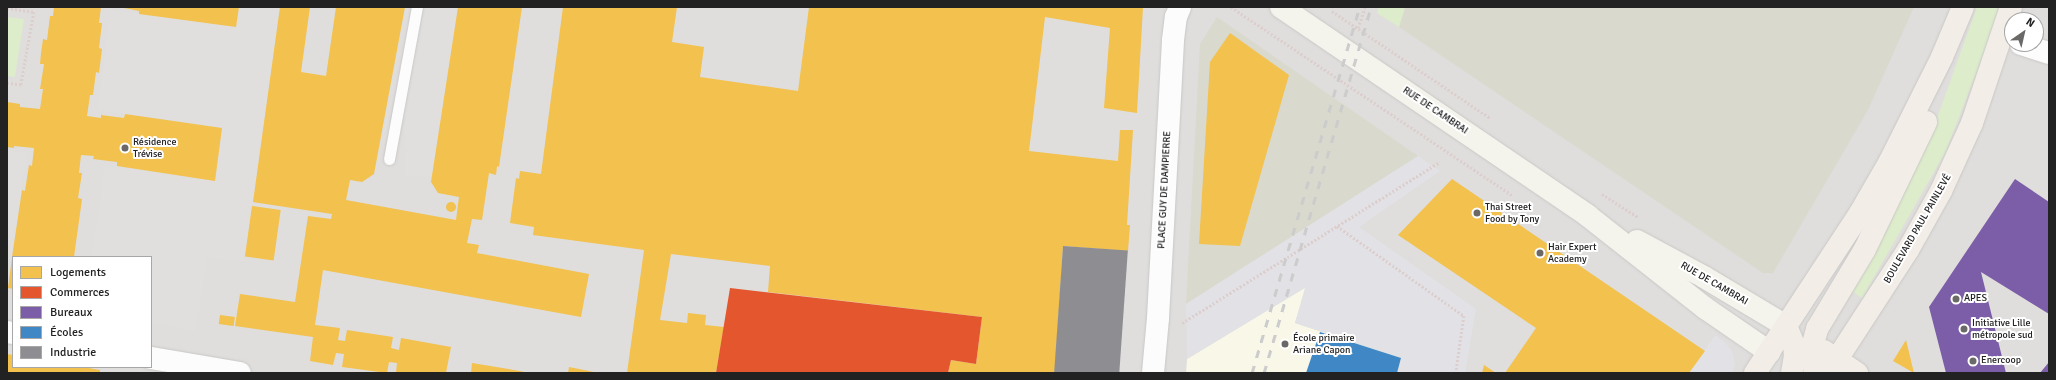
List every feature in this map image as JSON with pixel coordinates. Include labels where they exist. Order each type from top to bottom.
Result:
[{"type":"main road","name":"RUE DE CAMBRAI","points":[[1281,7],[1588,216],[1705,308],[1769,352],[1794,372]]},
{"type":"main road","points":[[1755,373],[1832,255],[1889,163],[1960,15]]},
{"type":"main road","points":[[1815,373],[1813,344],[1822,320],[1868,242],[1927,120],[1942,79],[1960,15]]},
{"type":"main road","name":"BOULEVARD PAUL PAINLEVÉ","points":[[1832,366],[1908,250],[1941,191],[2006,52]]},
{"type":"main road","name":"RUE DE CAMBRAI","points":[[1588,216],[1704,277],[1786,326],[1813,344],[1832,366],[1856,373]]},
{"type":"main road","points":[[1786,326],[1794,345],[1794,372]]},
{"type":"street","name":"PLACE GUY DE DAMPIERRE","points":[[1153,373],[1173,40],[1176,17],[1180,7]]},
{"type":"street","points":[[152,358],[240,373]]},
{"type":"lane","points":[[389,159],[417,7]]},
{"type":"path","points":[[1231,7],[1517,199]]},
{"type":"path","points":[[1327,7],[1492,119]]},
{"type":"path","points":[[1358,28],[1365,7]]},
{"type":"path","points":[[7,8],[34,12],[21,86],[7,83]]},
{"type":"path","points":[[1156,340],[1440,162]]},
{"type":"path","points":[[1598,191],[1642,219]]},
{"type":"path","points":[[1336,226],[1464,316],[1456,373]]},
{"type":"shaded area","points":[[7,7],[2049,7],[2049,373],[7,373]]},
{"type":"shaded area","points":[[239,7],[280,7],[245,262],[208,257],[195,331],[152,323],[152,256],[92,256],[105,165],[215,181],[222,128],[97,110],[111,10],[236,27]]},
{"type":"shaded area","points":[[405,7],[458,7],[458,177],[405,177]]},
{"type":"shaded area","points":[[1405,7],[1914,7],[1868,110],[1773,273],[1763,273],[1399,27]]},
{"type":"shaded area","points":[[1217,17],[1418,156],[1186,304],[1200,44]]},
{"type":"shaded area","points":[[7,150],[27,153],[7,293]]},
{"type":"shaded area","points":[[1418,156],[1440,171],[1359,227],[1476,309],[1465,373],[1397,373],[1401,358],[1295,323],[1305,288],[1187,359],[1186,304]]},
{"type":"shaded area","name":"École primaire Ariane Capon","points":[[1306,287],[1295,323],[1401,358],[1397,373],[1186,373],[1187,359]]},
{"type":"shaded area","points":[[1715,335],[1725,342],[1732,351],[1735,364],[1732,373],[1689,373]]},
{"type":"green space","points":[[1379,7],[1405,7],[1399,27],[1377,13]]},
{"type":"green space","points":[[1977,7],[1999,7],[1990,37],[1946,151],[1862,298],[1850,290],[1912,177],[1928,143]]},
{"type":"green space","points":[[7,17],[24,19],[15,77],[7,76]]},
{"type":"building: Logements","name":"Résidence Trévise","points":[[54,7],[101,7],[99,23],[102,23],[99,48],[102,49],[99,73],[96,72],[93,95],[90,95],[87,116],[101,118],[101,115],[124,118],[125,114],[222,128],[215,181],[117,166],[117,162],[93,159],[94,156],[81,155],[79,173],[82,173],[78,198],[82,199],[74,256],[12,256],[22,190],[25,191],[29,165],[32,166],[34,148],[14,146],[14,148],[7,147],[7,102],[20,104],[20,107],[40,109],[43,89],[40,89],[44,64],[40,64],[41,53],[43,39],[47,40],[50,16],[53,16]]},
{"type":"building: Logements","points":[[119,7],[239,7],[236,27],[139,14],[139,11]]},
{"type":"building: Logements","points":[[280,7],[310,7],[301,72],[326,76],[336,7],[405,7],[374,174],[362,182],[350,180],[346,200],[456,220],[459,197],[438,193],[431,182],[458,7],[522,7],[499,167],[497,166],[496,175],[489,173],[482,220],[472,219],[467,243],[479,245],[477,253],[589,274],[581,317],[323,270],[315,325],[340,328],[338,340],[345,341],[347,330],[393,337],[391,348],[399,350],[401,338],[451,347],[446,373],[396,373],[397,363],[389,362],[387,373],[342,367],[344,354],[336,353],[333,365],[310,361],[313,337],[235,326],[240,294],[295,302],[308,216],[331,219],[332,214],[253,202]]},
{"type":"building: Logements","points":[[563,7],[677,7],[672,42],[704,47],[700,77],[798,91],[809,7],[1143,7],[1137,113],[1104,108],[1110,28],[1045,17],[1029,151],[1118,161],[1120,130],[1133,130],[1127,225],[1130,225],[1128,251],[1063,246],[1055,373],[948,373],[951,360],[976,364],[982,317],[768,292],[770,266],[671,254],[660,320],[687,323],[688,313],[706,315],[705,325],[724,327],[716,373],[627,373],[644,250],[533,235],[534,227],[510,223],[516,178],[519,179],[520,171],[541,174]]},
{"type":"building: Logements","points":[[1230,33],[1289,75],[1240,246],[1199,244],[1210,62]]},
{"type":"building: Logements","points":[[1452,179],[1705,351],[1689,373],[1505,373],[1536,328],[1398,235]]},
{"type":"building: Logements","points":[[449,202],[453,202],[455,203],[455,211],[449,212],[446,209],[446,205]]},
{"type":"building: Logements","points":[[252,206],[281,210],[274,261],[245,257]]},
{"type":"building: Logements","points":[[12,258],[12,289],[8,288]]},
{"type":"building: Logements","points":[[220,315],[235,317],[234,326],[219,324]]},
{"type":"building: Logements","points":[[1906,340],[1914,373],[1893,361]]},
{"type":"building: Logements","points":[[7,354],[12,355],[12,368],[89,368],[100,370],[100,373],[7,373]]},
{"type":"building: Logements","points":[[472,363],[520,371],[529,373],[471,373]]},
{"type":"building: Logements","points":[[1484,365],[1496,373],[1482,373]]},
{"type":"building: Logements","points":[[569,367],[594,372],[594,373],[568,373]]},
{"type":"building: Commerces","points":[[730,288],[982,317],[976,364],[951,360],[948,373],[716,373]]},
{"type":"building: Bureaux","points":[[2015,179],[2049,202],[2049,314],[1981,272],[2006,373],[1946,373],[1929,307]]},
{"type":"building: Bureaux","points":[[2049,362],[2049,373],[2040,373]]},
{"type":"building: Écoles","name":"École primaire Ariane Capon","points":[[1320,332],[1401,358],[1397,373],[1306,373]]},
{"type":"building: Industrie","points":[[1063,246],[1128,251],[1119,373],[1054,373]]},
{"type":"railway","points":[[1252,373],[1360,7]]},
{"type":"railway","points":[[1264,373],[1371,7]]},
{"type":"place","name":"Résidence Trévise","points":[[125,148]]},
{"type":"place","name":"Thai Street Food by Tony","points":[[1477,213]]},
{"type":"place","name":"Hair Expert Academy","points":[[1540,253]]},
{"type":"place","name":"APES","points":[[1956,299]]},
{"type":"place","name":"Initiative Lille métropole sud","points":[[1964,329]]},
{"type":"place","name":"École primaire Ariane Capon","points":[[1285,344]]},
{"type":"place","name":"Enercoop","points":[[1973,361]]}]
